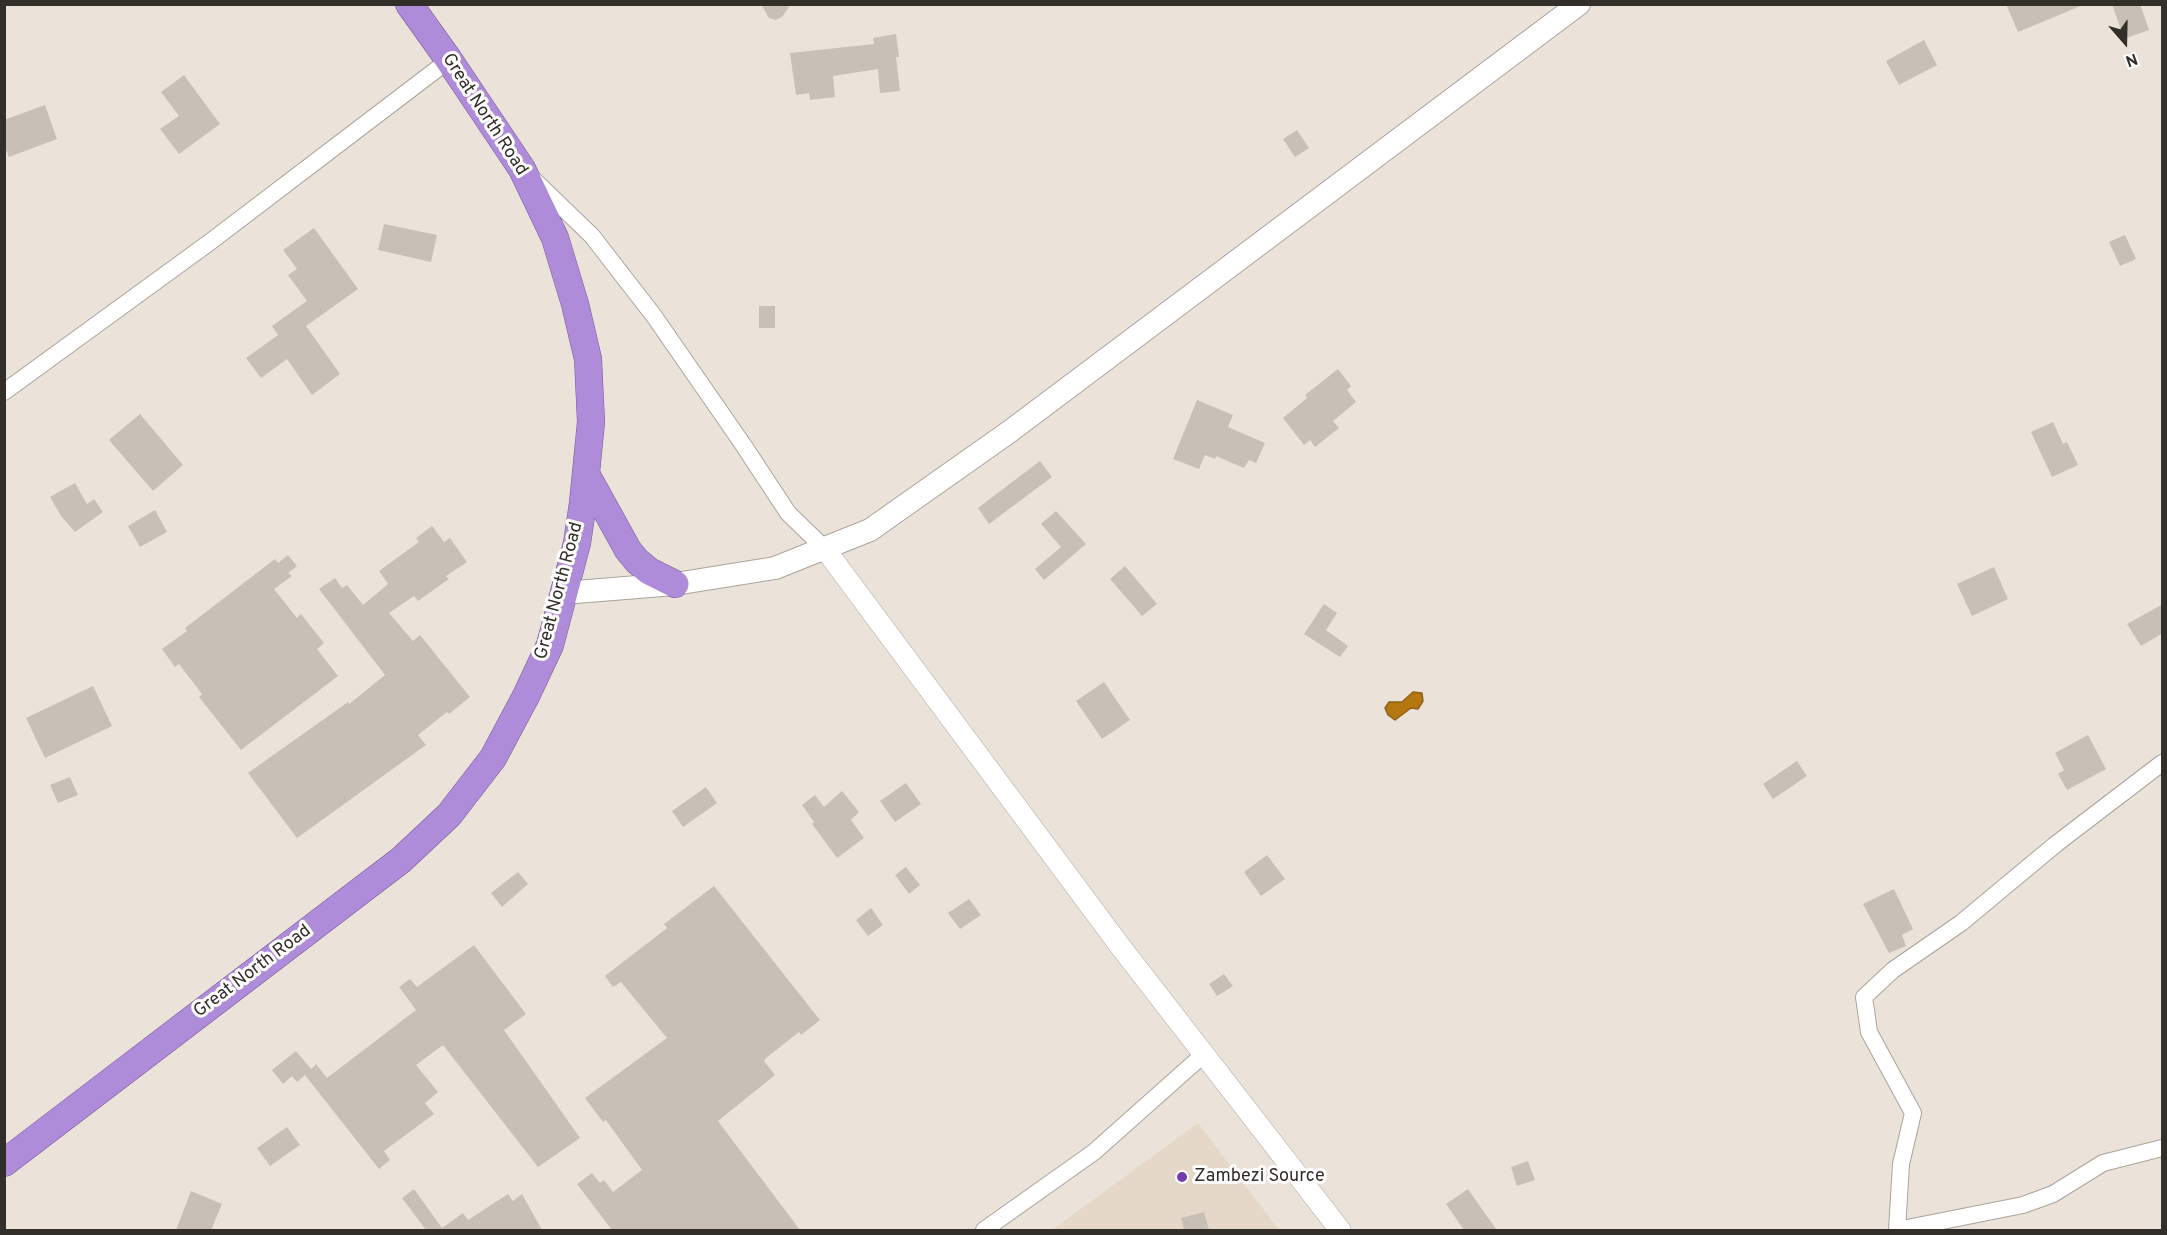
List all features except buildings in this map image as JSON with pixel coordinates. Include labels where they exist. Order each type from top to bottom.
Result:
[{"type":"highway","name":"Great North Road","points":[[4,1163],[401,860],[450,814],[493,758],[526,696],[549,645],[578,543],[591,422],[588,359],[575,304],[555,238],[522,169],[409,4]]},
{"type":"highway","points":[[586,474],[628,550],[650,571],[675,584]]},
{"type":"main road","points":[[563,593],[675,584],[775,568],[870,530],[1009,432],[1579,4]]},
{"type":"street","points":[[4,392],[210,242],[449,60]]},
{"type":"street","points":[[522,169],[592,236],[654,316],[788,513],[825,549],[980,760],[1203,1055],[1340,1230]]},
{"type":"street","points":[[2163,763],[2056,844],[1961,923],[1893,970],[1864,997],[1869,1032],[1913,1113],[1900,1164],[1897,1230],[2023,1205],[2052,1194],[2103,1163],[2163,1149]]},
{"type":"street","points":[[984,1230],[1094,1152],[1203,1055]]},
{"type":"shaded area","points":[[1413,692],[1422,693],[1423,701],[1418,709],[1411,708],[1395,720],[1388,715],[1385,708],[1389,702],[1402,702]]},
{"type":"shaded area","name":"Zambezi Source","points":[[1198,1123],[1279,1230],[1052,1230]]},
{"type":"place","name":"Zambezi Source","points":[[1182,1177]]}]
